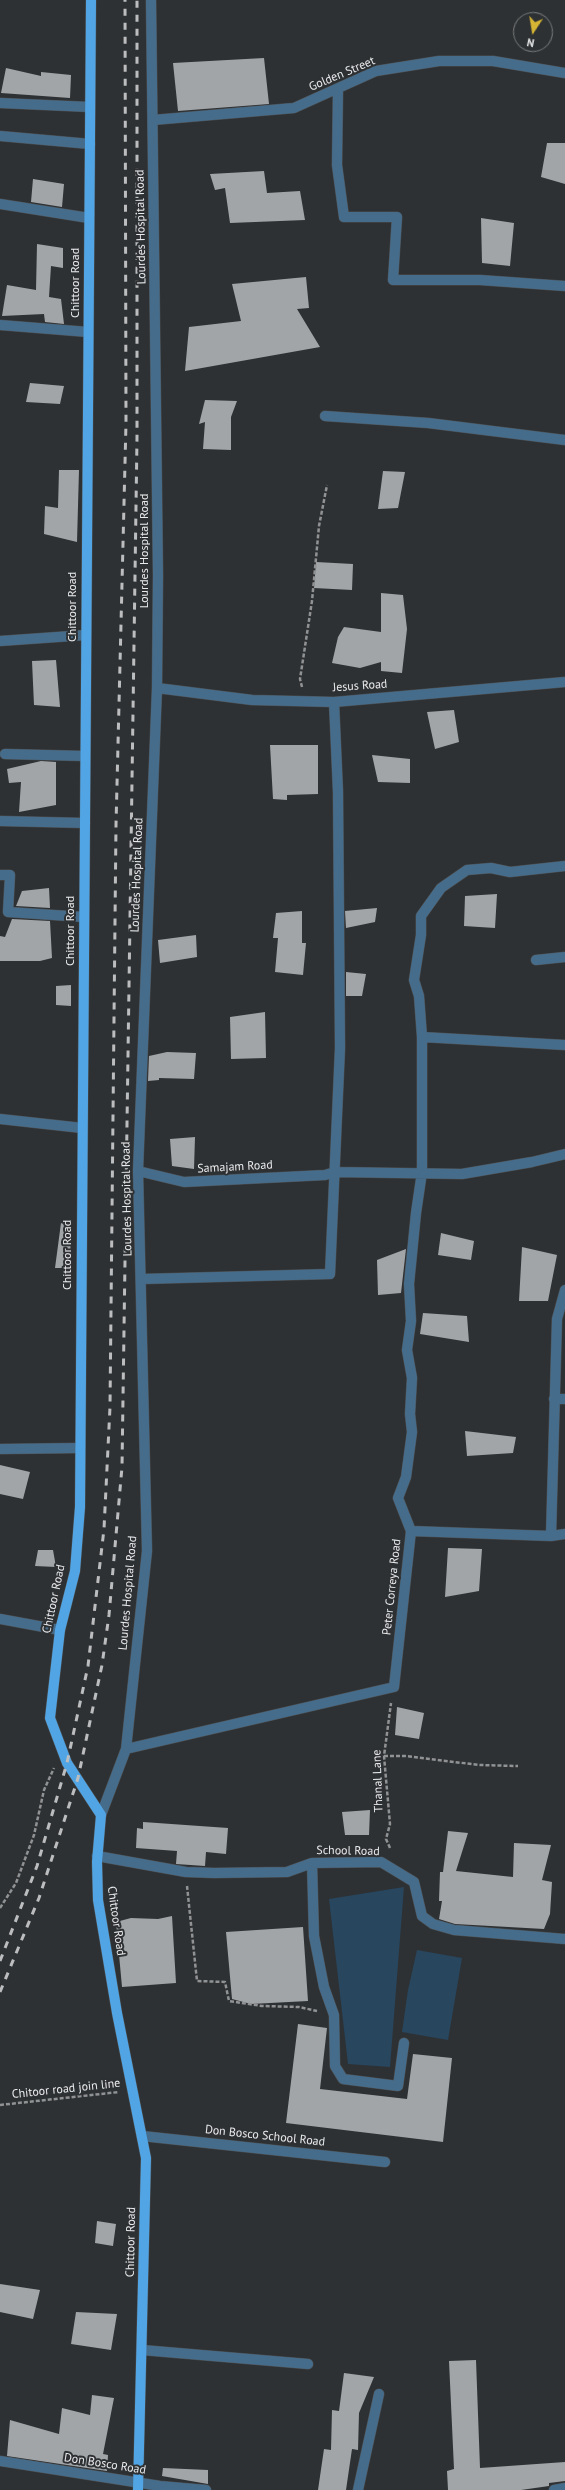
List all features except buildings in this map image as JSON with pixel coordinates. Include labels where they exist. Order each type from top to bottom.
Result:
[{"type":"main road","name":"Chittoor Road","points":[[90,0],[80,1507],[75,1571],[60,1630],[50,1718],[67,1763],[101,1815],[98,1856],[98,1900],[146,2158],[138,2486]]},
{"type":"street","name":"Lourdes Hospital Road","points":[[126,1749],[147,1551],[142,1278],[138,1171],[157,688],[158,567],[151,0]]},
{"type":"street","name":"Golden Street","points":[[153,120],[294,108],[376,71],[439,61],[493,61],[565,73]]},
{"type":"street","points":[[338,89],[337,165],[344,217],[397,217],[393,280],[480,280],[565,286]]},
{"type":"street","points":[[0,102],[90,107]]},
{"type":"street","points":[[0,136],[90,144]]},
{"type":"street","points":[[0,204],[89,218]]},
{"type":"street","points":[[0,325],[88,332]]},
{"type":"street","points":[[325,416],[428,423],[565,440]]},
{"type":"street","points":[[0,641],[86,635]]},
{"type":"street","name":"Jesus Road","points":[[157,688],[252,700],[334,702],[565,682]]},
{"type":"street","points":[[142,1278],[330,1274],[340,1048],[338,792],[334,702]]},
{"type":"street","points":[[4,754],[85,756]]},
{"type":"street","points":[[0,821],[85,823]]},
{"type":"street","points":[[411,1531],[398,1498],[406,1477],[412,1432],[410,1414],[412,1378],[407,1350],[411,1321],[409,1284],[422,1172],[422,1037],[418,996],[414,980],[421,935],[421,916],[441,888],[467,870],[491,868],[510,872],[565,866]]},
{"type":"street","points":[[0,875],[10,875],[8,912],[84,917]]},
{"type":"street","points":[[536,960],[565,957]]},
{"type":"street","points":[[422,1037],[565,1045]]},
{"type":"street","points":[[0,1119],[82,1128]]},
{"type":"street","name":"Samajam Road","points":[[138,1171],[184,1182],[325,1175],[334,1172],[422,1172],[462,1174],[532,1162],[565,1154]]},
{"type":"street","points":[[551,1536],[557,1319],[565,1290]]},
{"type":"street","points":[[554,1399],[565,1399]]},
{"type":"street","points":[[0,1449],[80,1448]]},
{"type":"street","name":"Peter Correya Road","points":[[394,1688],[411,1531],[551,1536],[565,1534]]},
{"type":"street","points":[[0,1619],[60,1630]]},
{"type":"street","points":[[101,1815],[126,1749],[394,1688]]},
{"type":"street","name":"School Road","points":[[98,1856],[186,1872],[287,1872],[312,1863],[381,1862],[414,1882],[422,1916],[433,1924],[454,1930],[565,1939]]},
{"type":"street","points":[[312,1863],[314,1936],[324,1987],[334,2015],[335,2066],[343,2079],[398,2086],[404,2043]]},
{"type":"street","name":"Don Bosco School Road","points":[[142,2136],[385,2162]]},
{"type":"street","points":[[142,2350],[308,2364]]},
{"type":"street","points":[[358,2490],[379,2394]]},
{"type":"street","name":"Don Bosco Road","points":[[0,2461],[138,2486],[206,2490]]},
{"type":"street","points":[[554,2490],[565,2488]]},
{"type":"path","points":[[304,701],[300,679],[312,601],[319,526],[327,485]]},
{"type":"path","name":"Thanal Lane","points":[[390,1848],[386,1839],[390,1824],[384,1756],[394,1688]]},
{"type":"path","points":[[0,1907],[16,1883],[34,1835],[44,1790],[62,1750]]},
{"type":"path","points":[[384,1756],[405,1756],[479,1765],[518,1766]]},
{"type":"path","points":[[186,1872],[197,1981],[225,1982],[229,2001],[262,2006],[299,2007],[334,2015]]},
{"type":"path","name":"Chitoor road join line","points":[[0,2105],[133,2092]]},
{"type":"shaded area","points":[[404,1887],[390,2067],[348,2064],[329,1899]]},
{"type":"shaded area","points":[[417,1950],[462,1958],[448,2040],[402,2032],[408,1990]]},
{"type":"railway","points":[[0,1961],[37,1866],[67,1763],[88,1666],[104,1529],[110,1407],[116,825],[126,423],[125,0]]},
{"type":"railway","points":[[0,1992],[39,1898],[78,1778],[102,1665],[109,1615],[122,1467],[137,438],[137,0]]}]
